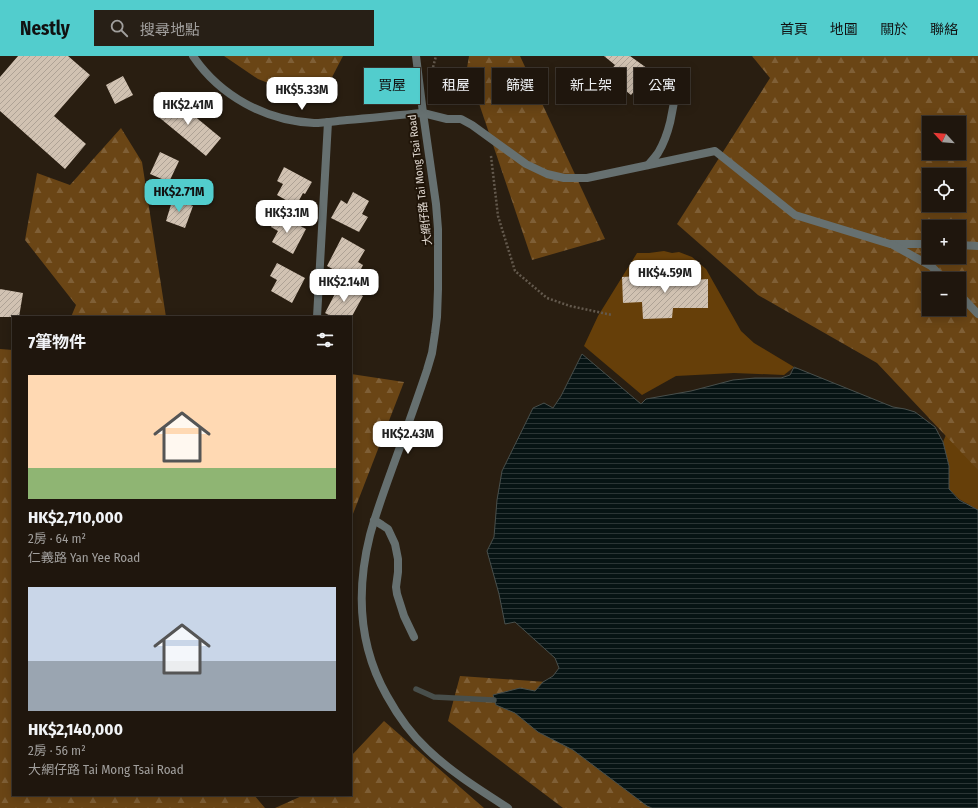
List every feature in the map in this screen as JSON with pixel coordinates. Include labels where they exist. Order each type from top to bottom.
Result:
[{"type":"street","points":[[193,56],[207,74],[221,88],[238,100],[274,116],[314,123],[423,113],[446,119],[461,119],[472,125],[526,164],[547,174],[564,178],[587,178],[715,151],[795,215],[890,244],[931,266],[937,272]]},
{"type":"street","name":"大網仔路 Tai Mong Tsai Road","points":[[416,56],[438,229],[438,289],[435,334],[432,353],[423,382],[374,520],[362,583],[364,638],[377,679],[397,714],[407,728],[427,749],[455,772],[508,808]]},
{"type":"street","points":[[648,165],[659,151],[668,130],[674,104]]},
{"type":"street","points":[[317,316],[328,122]]},
{"type":"street","points":[[890,244],[922,244]]},
{"type":"street","points":[[966,245],[978,246]]},
{"type":"street","points":[[966,301],[978,314]]},
{"type":"street","points":[[374,520],[388,529],[396,544],[398,559],[397,594],[404,616],[414,636]]},
{"type":"path","points":[[489,137],[498,216],[514,271],[547,298],[570,306],[612,315]]},
{"type":"shaded area","points":[[664,251],[672,253],[679,252],[692,257],[706,269],[741,331],[754,343],[794,367],[784,375],[734,373],[676,376],[642,395],[584,346],[598,316],[637,253]]},
{"type":"shaded area","points":[[582,354],[641,404],[646,399],[691,391],[733,380],[781,378],[790,375],[794,367],[893,407],[915,412],[935,427],[943,442],[949,466],[949,489],[959,500],[978,510],[978,808],[652,808],[647,806],[573,750],[538,732],[515,713],[496,705],[493,695],[520,688],[535,691],[543,682],[553,676],[559,668],[555,658],[515,622],[505,624],[499,594],[487,551],[494,537],[497,500],[502,471],[533,408],[544,403],[553,408],[561,396]]},
{"type":"shaded area","points":[[978,356],[978,510],[959,499],[949,489],[949,466],[943,442]]},
{"type":"green space","points":[[224,56],[343,56],[329,83],[311,100],[258,79]]},
{"type":"green space","points":[[469,56],[520,56],[526,68],[492,68],[492,104],[542,104],[605,239],[532,260],[479,104],[484,104],[484,68],[467,68]]},
{"type":"green space","points":[[752,56],[978,56],[978,470],[877,363],[758,295],[677,224],[770,78]]},
{"type":"green space","points":[[121,128],[142,162],[166,316],[71,316],[76,305],[25,240],[37,173],[70,185]]},
{"type":"green space","points":[[0,349],[12,350],[12,796],[255,796],[265,808],[0,808]]},
{"type":"green space","points":[[352,374],[404,382],[352,516]]},
{"type":"green space","points":[[460,676],[561,683],[707,808],[563,808],[448,721]]},
{"type":"green space","points":[[384,721],[484,808],[275,808],[302,796],[352,796],[352,755]]},
{"type":"building","points":[[18,56],[68,56],[90,75],[54,116],[86,144],[65,169],[0,111],[0,77]]},
{"type":"building","points":[[604,56],[630,56],[647,68],[634,68],[634,91],[631,95],[626,91],[626,68],[612,68],[615,65]]},
{"type":"building","points":[[123,76],[133,95],[115,104],[106,85]]},
{"type":"building","points":[[170,96],[221,138],[206,156],[155,114]]},
{"type":"building","points":[[160,152],[179,161],[169,182],[150,174]]},
{"type":"building","points":[[284,167],[312,182],[305,194],[303,193],[296,206],[277,195],[283,184],[277,181]]},
{"type":"building","points":[[353,192],[369,201],[362,214],[368,217],[359,232],[331,218],[341,200],[347,204]]},
{"type":"building","points":[[173,198],[193,206],[185,228],[166,221]]},
{"type":"building","points":[[278,214],[306,229],[293,254],[272,242],[278,231],[271,227]]},
{"type":"building","points":[[342,237],[365,250],[358,262],[363,265],[355,281],[327,266]]},
{"type":"building","points":[[277,263],[305,278],[292,303],[271,291],[277,280],[270,276]]},
{"type":"building","points":[[694,273],[694,280],[708,279],[708,308],[673,308],[672,318],[643,319],[642,302],[623,303],[622,277]]},
{"type":"building","points":[[340,284],[363,296],[352,316],[331,316],[325,313]]},
{"type":"building","points":[[0,289],[23,293],[19,316],[0,317]]},
{"type":"waterway","points":[[416,689],[434,697],[494,700]]}]
